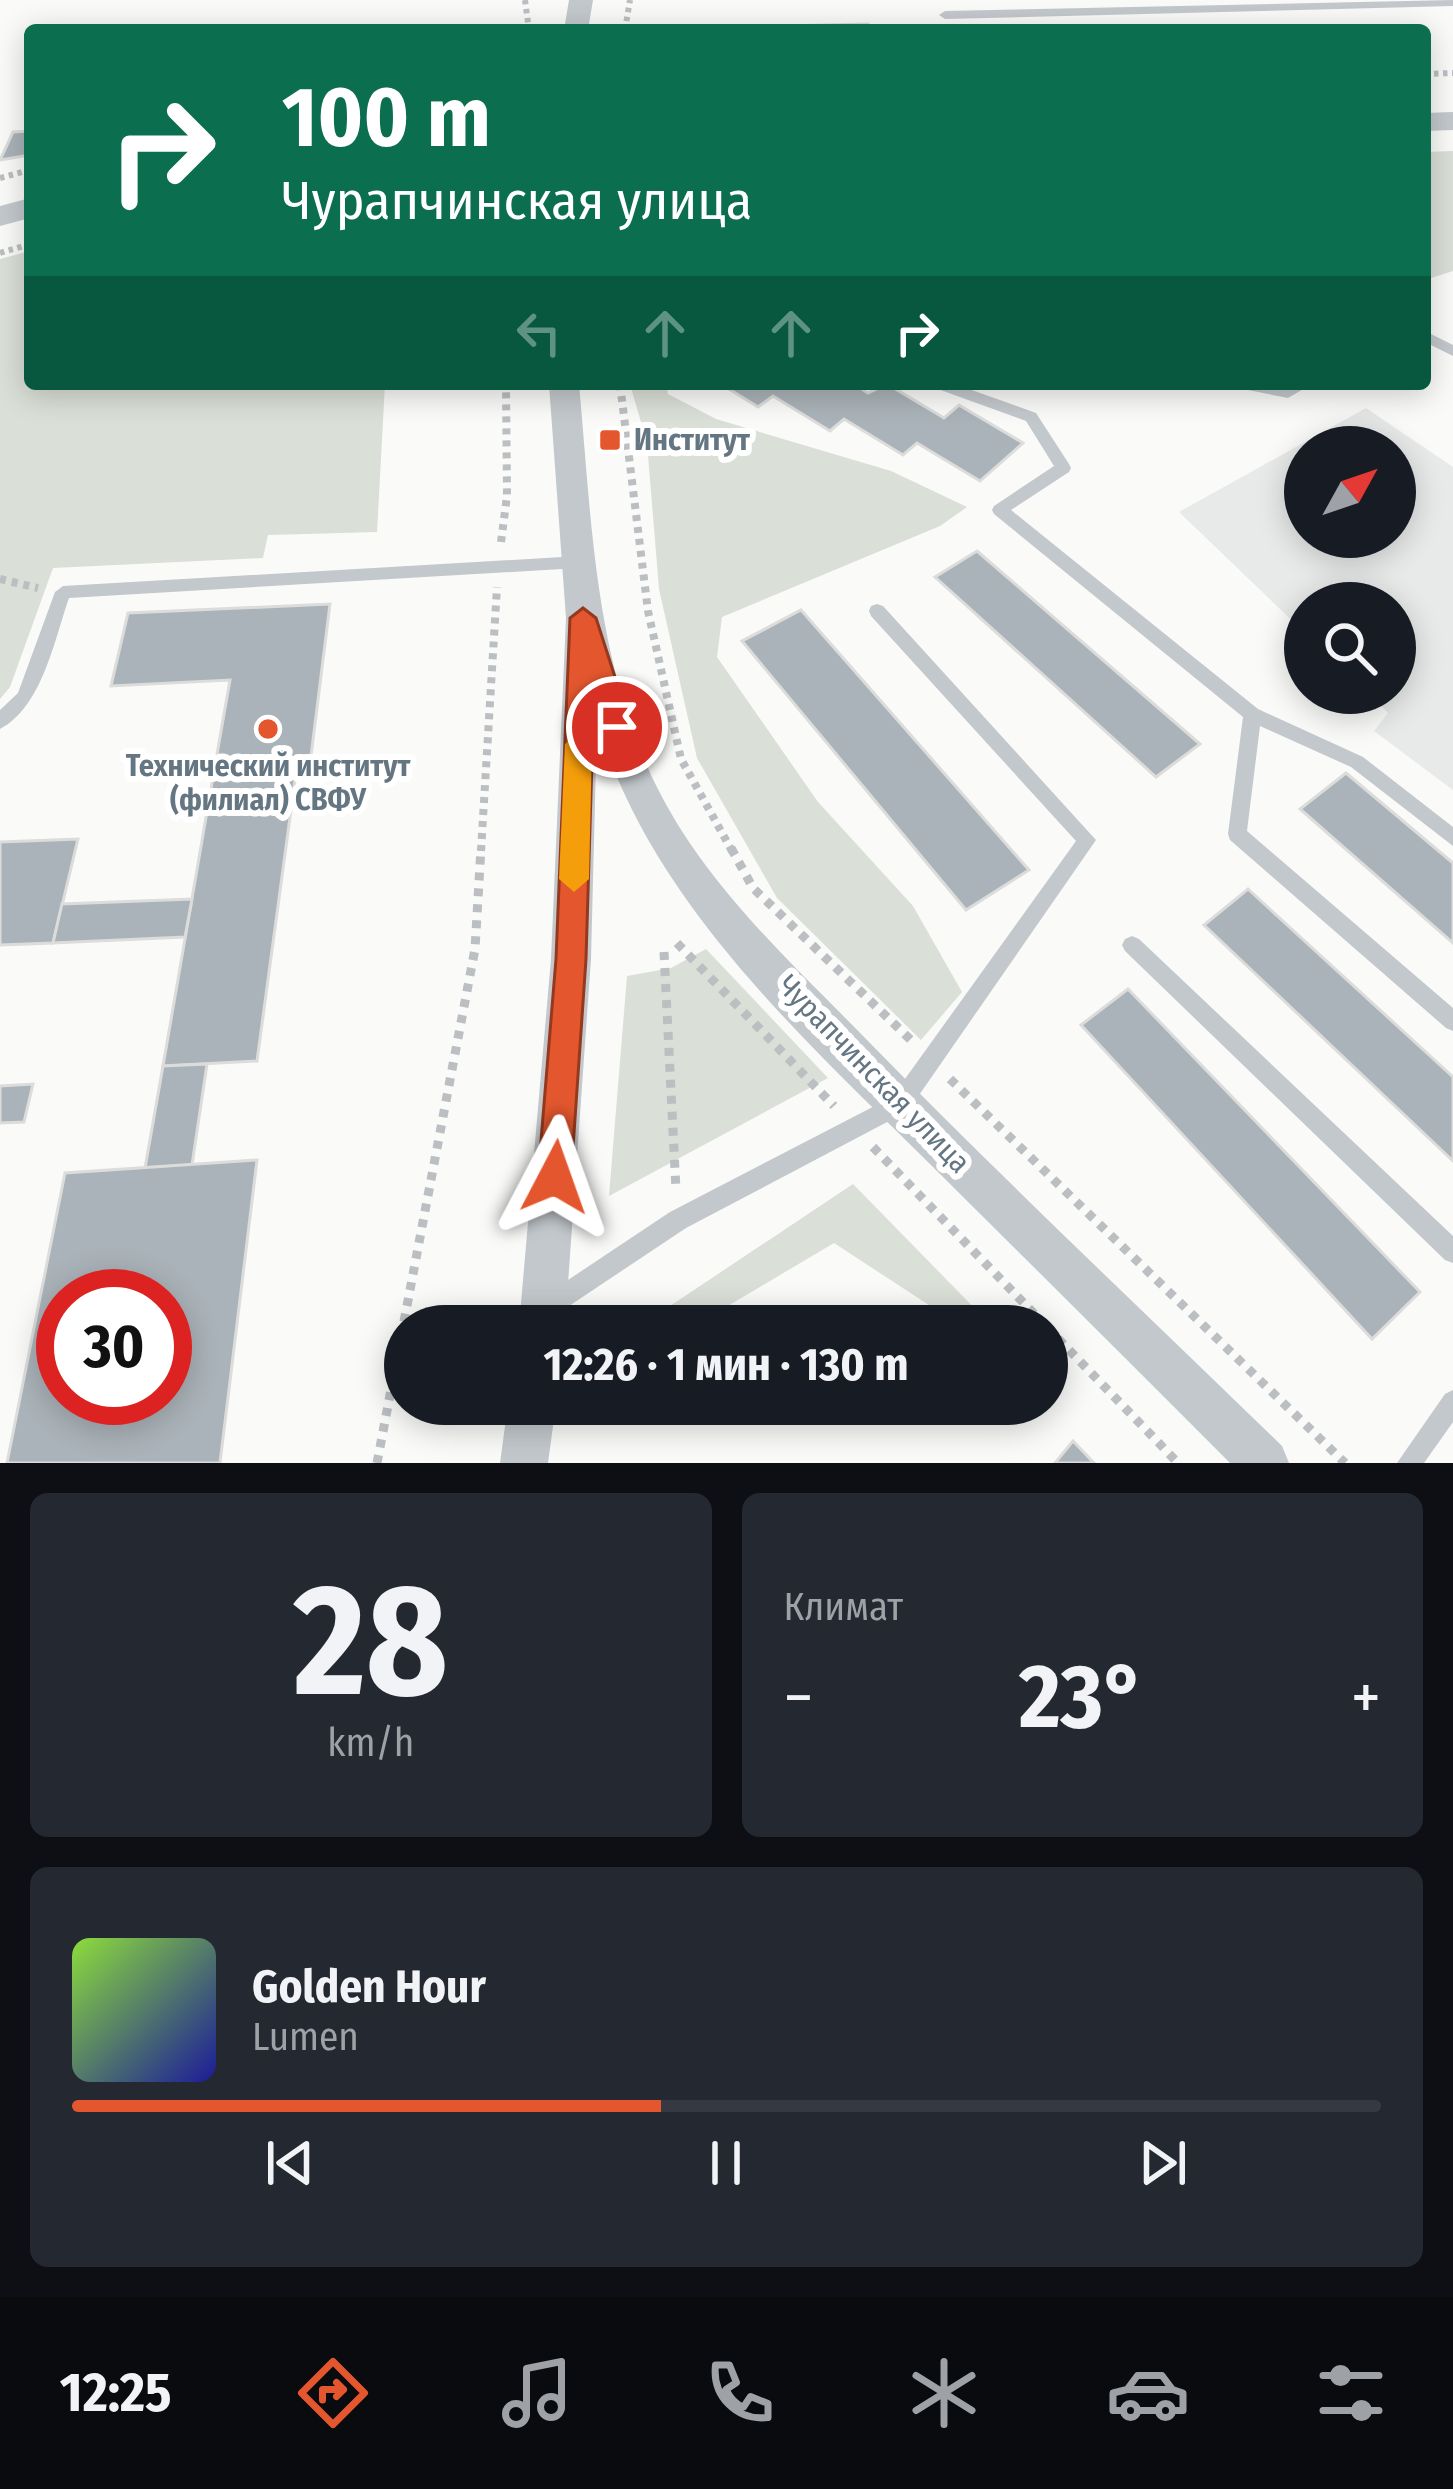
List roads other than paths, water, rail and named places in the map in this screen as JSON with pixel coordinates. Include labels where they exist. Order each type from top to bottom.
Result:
[{"type":"street","points":[[545,1305],[571,959],[583,618],[565,390]]},
{"type":"street","name":"Чурапчинская улица","points":[[583,618],[628,764],[662,833],[717,913],[900,1104],[1265,1463]]},
{"type":"street","points":[[524,1463],[529,1425]]},
{"type":"lane","points":[[945,15],[1135,6],[1448,3]]},
{"type":"lane","points":[[956,390],[1030,417],[1063,468],[1000,510],[1252,714],[1357,762],[1453,838]]},
{"type":"lane","points":[[0,722],[26,697],[63,592],[579,562]]},
{"type":"lane","points":[[561,1305],[678,1220],[900,1104],[1087,839],[877,611]]},
{"type":"lane","points":[[1252,714],[1237,834],[1453,1021]]},
{"type":"lane","points":[[1132,945],[1453,1252]]},
{"type":"lane","points":[[1409,1463],[1453,1402]]},
{"type":"place","name":"Институт","points":[[610,440]]},
{"type":"place","name":"Технический институт (филиал) СВФУ","points":[[268,729]]}]
